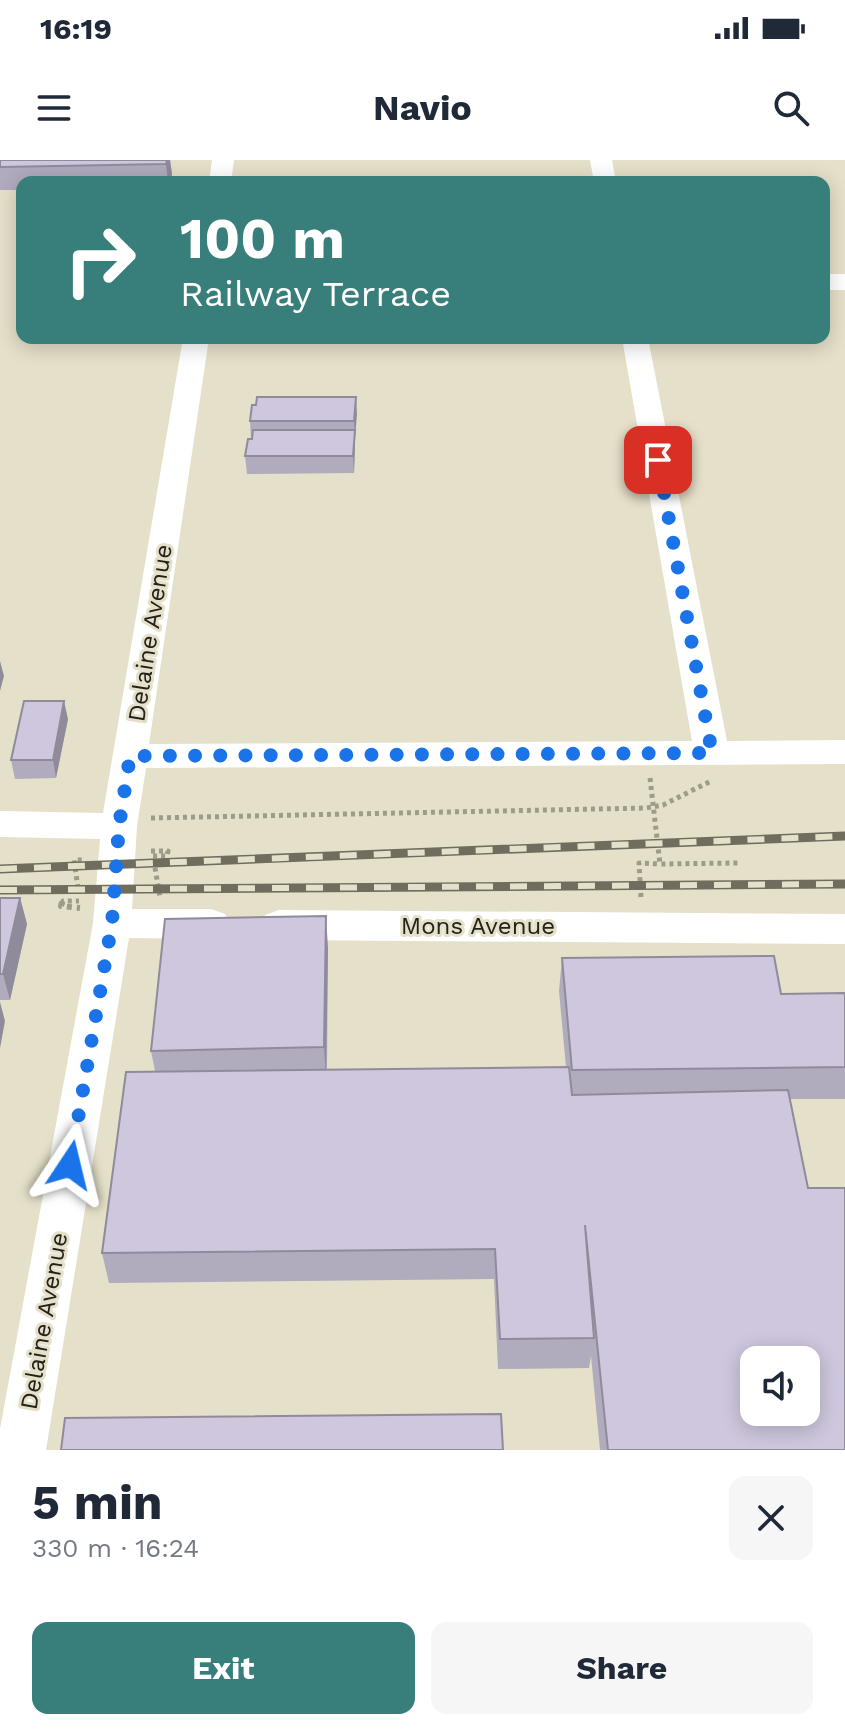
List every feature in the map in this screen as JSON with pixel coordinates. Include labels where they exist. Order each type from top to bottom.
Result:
[{"type":"street","name":"Delaine Avenue","points":[[21,1450],[97,919],[141,829],[130,756],[195,344]]},
{"type":"street","points":[[636,344],[716,765]]},
{"type":"street","points":[[130,756],[647,753],[716,765],[845,752]]},
{"type":"street","points":[[0,824],[141,829]]},
{"type":"street","name":"Mons Avenue","points":[[97,919],[845,929]]},
{"type":"path","points":[[647,753],[660,864]]},
{"type":"path","points":[[169,900],[160,900],[153,856],[167,856],[168,851],[151,851],[141,829],[653,807],[716,765]]},
{"type":"path","points":[[73,855],[90,855],[90,860],[74,860],[80,901],[63,901],[61,906],[80,906],[97,919]]},
{"type":"path","points":[[643,927],[639,863],[738,863]]},
{"type":"building","points":[[0,160],[167,160],[166,164],[0,167]]},
{"type":"building","points":[[257,397],[356,397],[354,421],[250,421],[252,405],[256,405]]},
{"type":"building","points":[[253,430],[355,430],[353,456],[245,456]]},
{"type":"building","points":[[24,701],[64,701],[53,760],[11,760]]},
{"type":"building","points":[[0,898],[20,898],[3,974],[0,974]]},
{"type":"building","points":[[326,916],[324,1047],[151,1051],[165,919]]},
{"type":"building","points":[[774,956],[781,994],[845,993],[845,1067],[572,1070],[562,958]]},
{"type":"building","points":[[569,1067],[572,1095],[788,1090],[808,1188],[845,1188],[845,1450],[608,1450],[585,1225],[594,1338],[500,1339],[495,1249],[102,1253],[126,1072]]},
{"type":"building","points":[[501,1414],[503,1450],[61,1450],[65,1418]]},
{"type":"railway","points":[[0,869],[845,836]]},
{"type":"railway","points":[[0,890],[845,884]]},
{"type":"route","points":[[70,1165],[112,923],[119,826],[130,756],[712,753],[658,460]]}]
